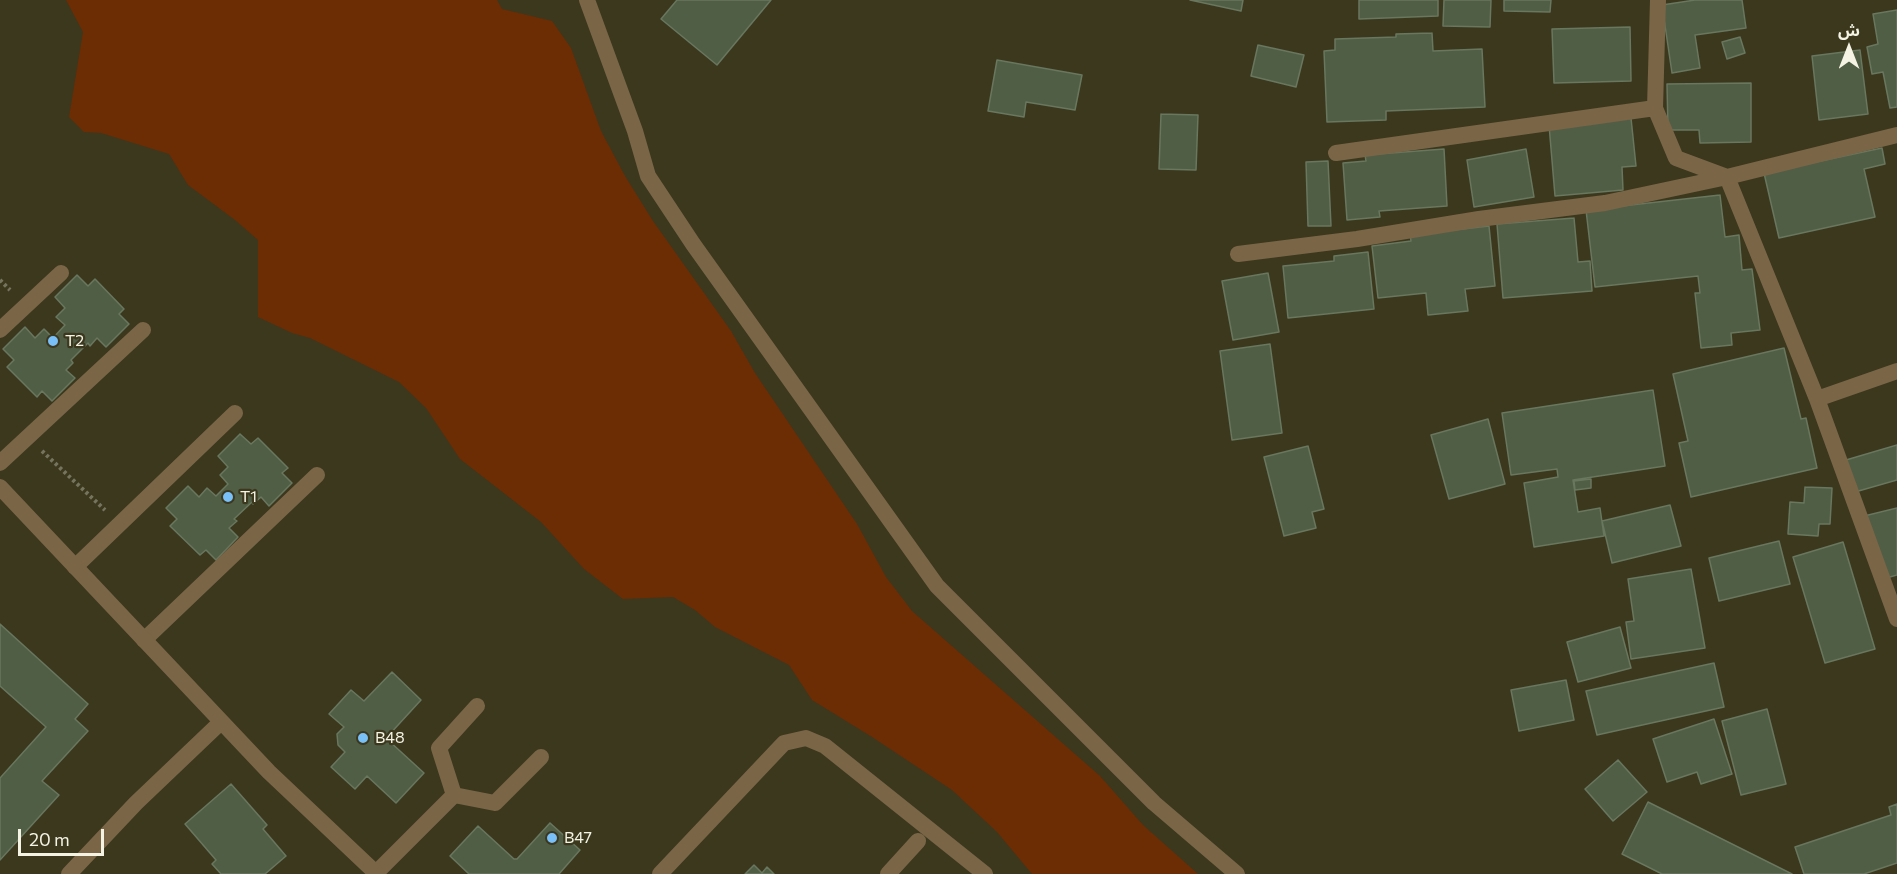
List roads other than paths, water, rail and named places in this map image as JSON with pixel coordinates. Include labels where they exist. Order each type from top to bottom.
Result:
[{"type":"street","points":[[587,0],[635,131],[648,176],[700,254],[938,586],[1154,803],[1237,874]]},
{"type":"street","points":[[1658,0],[1655,108],[1676,158],[1727,177],[1817,399],[1897,619]]},
{"type":"street","points":[[1336,153],[1655,108]]},
{"type":"street","points":[[1238,254],[1605,203],[1727,177],[1897,135]]},
{"type":"street","points":[[0,330],[61,273]]},
{"type":"street","points":[[0,463],[143,330]]},
{"type":"street","points":[[1817,399],[1897,371]]},
{"type":"street","points":[[75,567],[235,413]]},
{"type":"street","points":[[144,640],[317,475]]},
{"type":"street","points":[[0,487],[269,772],[376,873],[454,795]]},
{"type":"street","points":[[454,795],[439,748],[477,706]]},
{"type":"street","points":[[69,874],[136,803],[221,722]]},
{"type":"street","points":[[660,874],[784,743],[806,738],[825,746],[976,871]]},
{"type":"street","points":[[454,795],[495,803],[541,757]]},
{"type":"street","points":[[888,874],[918,841]]},
{"type":"place","name":"T2","points":[[53,341]]},
{"type":"place","name":"T1","points":[[228,497]]},
{"type":"place","name":"B48","points":[[363,738]]},
{"type":"place","name":"B47","points":[[552,838]]}]
